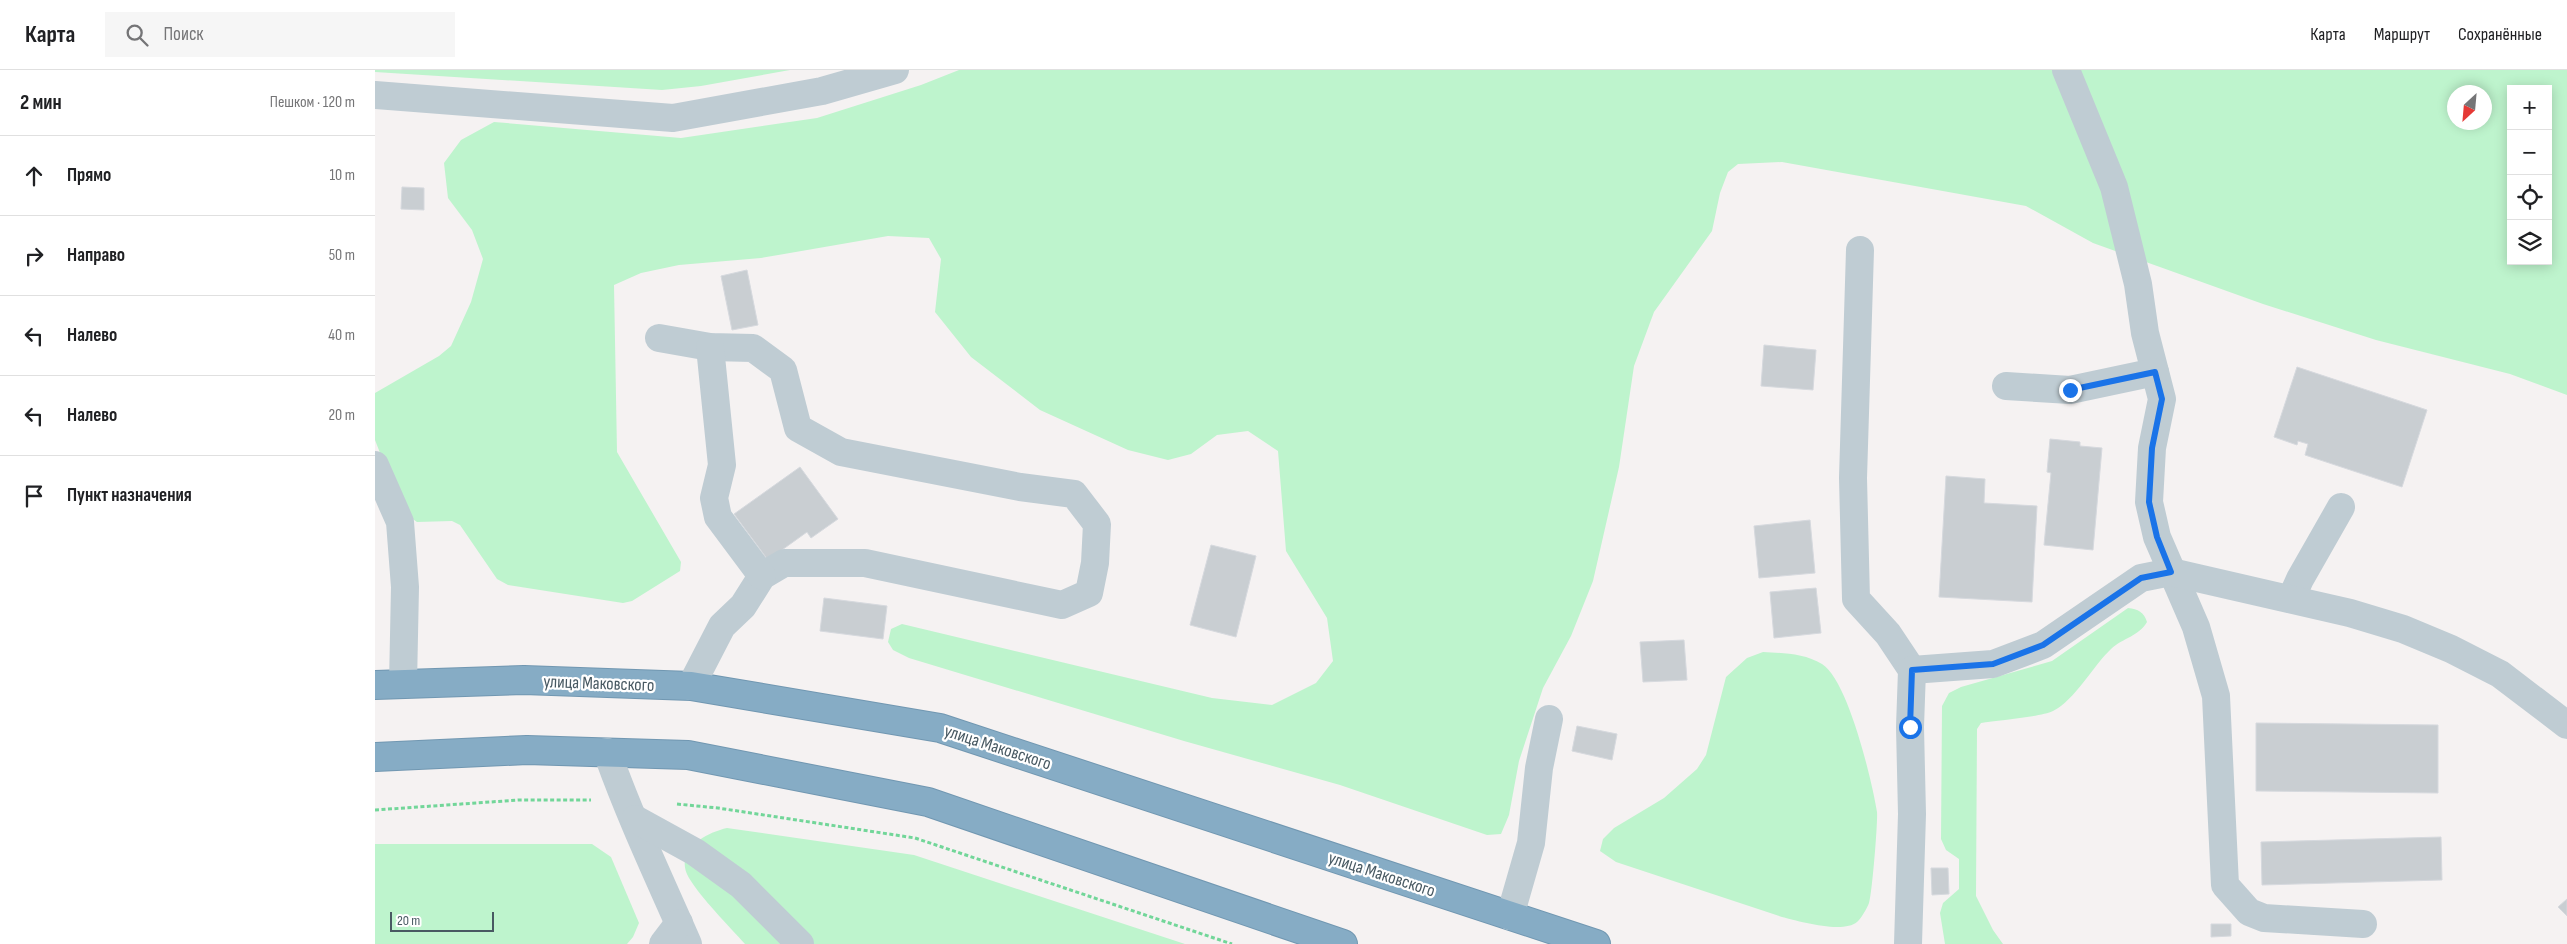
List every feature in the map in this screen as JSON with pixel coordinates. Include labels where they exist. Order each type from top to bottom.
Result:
[{"type":"highway","name":"улица Маковского","points":[[375,686],[524,680],[691,686],[940,728],[1595,944]]},
{"type":"highway","points":[[375,757],[527,750],[688,755],[928,802],[1343,944]]},
{"type":"lane","points":[[375,96],[673,118],[822,91],[895,70]]},
{"type":"lane","points":[[2066,70],[2114,187],[2138,284],[2145,332],[2162,399],[2152,448],[2149,502],[2157,537],[2196,627],[2216,696],[2225,885],[2249,912],[2265,918],[2363,924]]},
{"type":"lane","points":[[1860,250],[1853,478],[1856,599],[1888,634],[1912,670],[1910,727],[1912,814],[1908,944]]},
{"type":"lane","points":[[659,338],[710,347],[753,348],[783,370],[798,428],[841,452],[1020,487],[1075,494],[1097,524],[1095,563],[1089,593],[1062,605],[865,563],[784,563],[763,576],[743,606],[722,626],[691,686]]},
{"type":"lane","points":[[710,347],[722,465],[714,498],[718,517],[763,576]]},
{"type":"lane","points":[[2007,386],[2070,390],[2155,372]]},
{"type":"lane","points":[[375,465],[400,522],[405,587],[403,684]]},
{"type":"lane","points":[[2291,600],[2299,578],[2341,507]]},
{"type":"lane","points":[[1912,670],[1993,664],[2043,645],[2141,578],[2171,572],[2350,613],[2403,629],[2451,649],[2500,674],[2567,725]]},
{"type":"lane","points":[[1510,916],[1531,843],[1539,768],[1549,719]]},
{"type":"lane","points":[[607,752],[676,937]]},
{"type":"lane","points":[[629,810],[695,852],[741,885],[800,944]]},
{"type":"path","points":[[375,810],[519,800],[629,810],[718,808],[915,838],[1232,944]]},
{"type":"green space","points":[[375,70],[790,70],[701,86],[662,90],[375,72]]},
{"type":"green space","points":[[959,70],[2567,70],[2567,395],[2510,374],[2376,340],[2263,304],[2093,243],[2026,206],[1782,162],[1738,164],[1728,172],[1720,193],[1712,231],[1654,312],[1634,366],[1619,467],[1593,581],[1571,636],[1543,688],[1519,761],[1509,815],[1501,834],[1487,835],[1340,785],[1184,741],[909,658],[893,650],[888,642],[891,629],[902,624],[1212,698],[1272,705],[1316,683],[1333,661],[1327,618],[1286,551],[1278,451],[1248,431],[1217,435],[1191,454],[1168,460],[1128,450],[1040,410],[971,357],[935,312],[941,259],[929,238],[888,236],[761,258],[679,265],[641,273],[614,285],[617,452],[681,562],[680,571],[632,601],[623,603],[508,585],[497,579],[460,525],[452,521],[417,522],[403,512],[375,440],[375,393],[439,356],[451,346],[471,302],[483,259],[472,230],[448,198],[444,163],[461,140],[494,122],[681,138],[817,118],[921,85]]},
{"type":"green space","points":[[2128,608],[2135,609],[2144,616],[2147,622],[2144,627],[2111,649],[2061,706],[2053,711],[2039,715],[1981,723],[1977,729],[1976,896],[1993,930],[2003,944],[1945,944],[1940,913],[1943,903],[1959,889],[1959,859],[1946,850],[1941,839],[1942,706],[1949,693],[1961,687],[2052,661]]},
{"type":"green space","points":[[1763,652],[1800,656],[1822,664],[1832,674],[1850,710],[1870,778],[1877,818],[1869,903],[1859,921],[1850,925],[1842,927],[1820,926],[1782,917],[1616,862],[1600,851],[1603,839],[1614,828],[1664,798],[1697,769],[1706,755],[1726,677],[1747,658]]},
{"type":"green space","points":[[727,828],[914,855],[1185,944],[745,944],[715,912],[689,878],[685,868],[685,859],[694,845],[710,834]]},
{"type":"green space","points":[[375,844],[592,844],[611,857],[639,923],[633,937],[627,944],[375,944]]},
{"type":"building","points":[[402,187],[424,188],[424,210],[401,209]]},
{"type":"building","points":[[747,270],[758,325],[732,330],[721,276]]},
{"type":"building","points":[[1764,345],[1816,350],[1813,390],[1761,386]]},
{"type":"building","points":[[2297,367],[2427,410],[2402,487],[2305,455],[2308,444],[2298,441],[2297,445],[2274,437]]},
{"type":"building","points":[[2050,439],[2080,442],[2080,446],[2102,448],[2093,550],[2044,545],[2051,473],[2047,472]]},
{"type":"building","points":[[800,467],[838,519],[811,538],[807,532],[768,560],[734,514]]},
{"type":"building","points":[[1946,476],[1985,479],[1984,503],[2037,506],[2032,602],[1939,597]]},
{"type":"building","points":[[1810,520],[1815,573],[1759,578],[1754,526]]},
{"type":"building","points":[[1211,545],[1256,556],[1236,637],[1190,625]]},
{"type":"building","points":[[1816,588],[1821,633],[1774,638],[1770,592]]},
{"type":"building","points":[[824,598],[887,606],[883,639],[820,631]]},
{"type":"building","points":[[1684,640],[1687,680],[1643,682],[1640,642]]},
{"type":"building","points":[[2256,723],[2438,725],[2438,793],[2256,791]]},
{"type":"building","points":[[1577,726],[1617,734],[1612,760],[1572,751]]},
{"type":"building","points":[[2441,837],[2442,880],[2262,885],[2261,842]]},
{"type":"building","points":[[1931,868],[1948,868],[1949,894],[1932,895]]},
{"type":"building","points":[[2567,899],[2567,916],[2558,907]]},
{"type":"building","points":[[2211,924],[2231,924],[2231,936],[2211,937]]},
{"type":"route","points":[[1910,727],[1912,670],[1993,664],[2043,645],[2087,617],[2141,578],[2171,572],[2157,537],[2149,502],[2152,448],[2162,399],[2155,372],[2070,390]]}]
